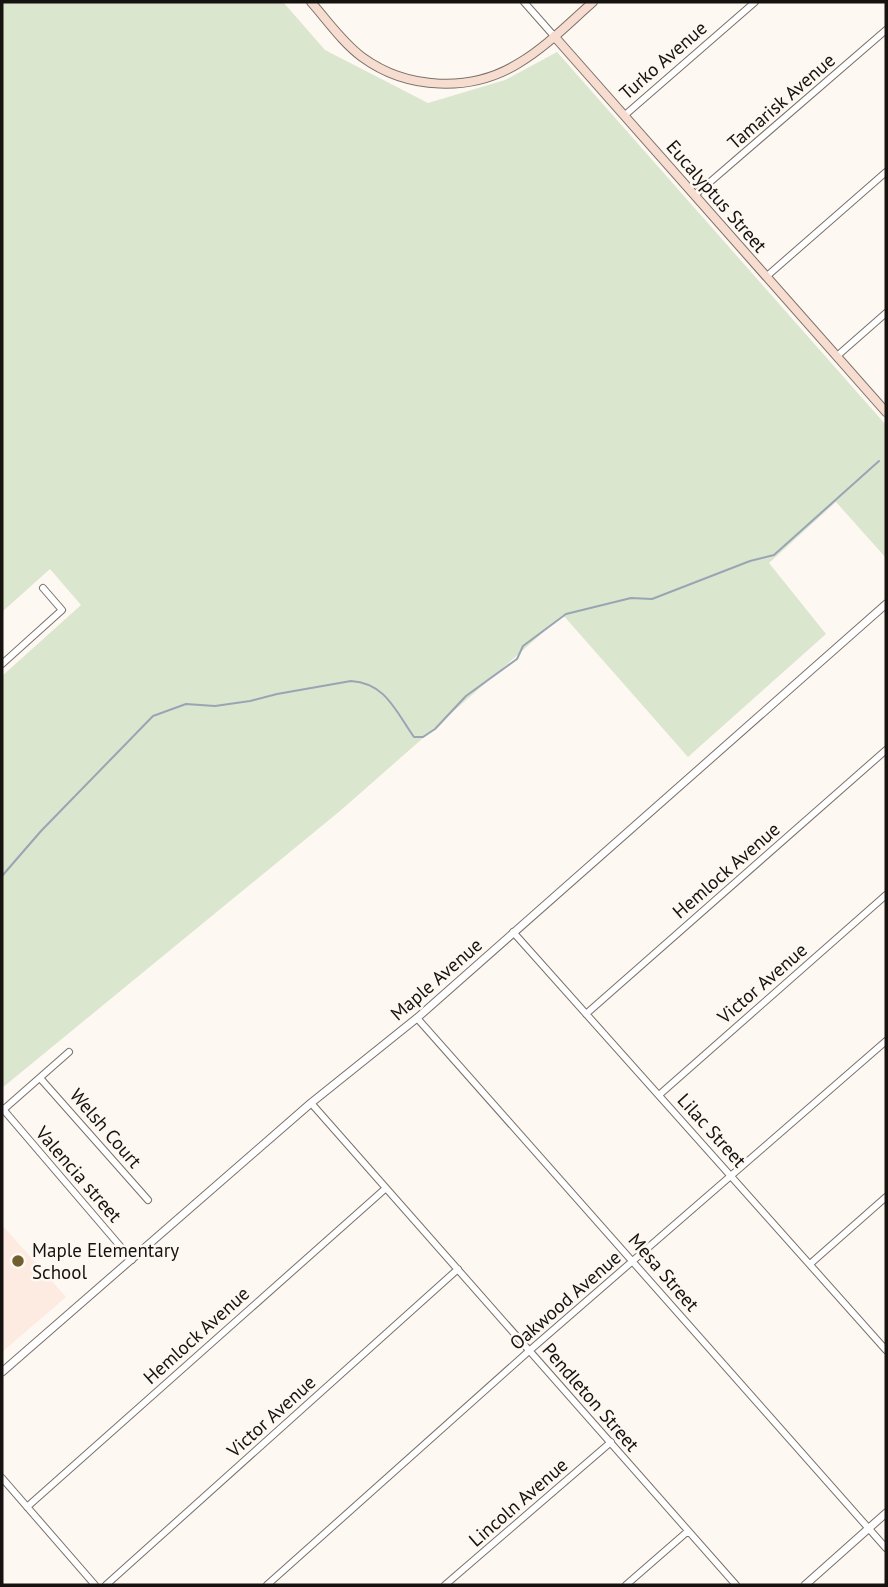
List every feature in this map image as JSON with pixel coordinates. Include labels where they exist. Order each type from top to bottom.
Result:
[{"type":"main road","points":[[311,2],[361,56],[391,73],[425,82],[462,83],[493,75],[522,61],[593,2]]},
{"type":"main road","name":"Eucalyptus Street","points":[[554,36],[886,412]]},
{"type":"street","name":"Eucalyptus Street","points":[[524,2],[554,36]]},
{"type":"street","name":"Turko Avenue","points":[[625,115],[755,2]]},
{"type":"street","name":"Tamarisk Avenue","points":[[695,195],[886,30]]},
{"type":"street","points":[[767,276],[886,172]]},
{"type":"street","points":[[837,356],[886,313]]},
{"type":"street","points":[[2,664],[62,610],[43,588]]},
{"type":"street","name":"Maple Avenue","points":[[2,1372],[311,1103],[417,1018],[884,609]]},
{"type":"street","name":"Hemlock Avenue","points":[[586,1014],[886,750]]},
{"type":"street","name":"Victor Avenue","points":[[659,1094],[886,895]]},
{"type":"street","name":"Lilac Street","points":[[513,932],[886,1350]]},
{"type":"street","name":"Mesa Street","points":[[417,1018],[886,1548]]},
{"type":"street","name":"Oakwood Avenue","points":[[267,1585],[530,1350],[886,1041]]},
{"type":"street","points":[[3,1109],[69,1052]]},
{"type":"street","name":"Welsh Court","points":[[40,1078],[148,1200]]},
{"type":"street","name":"Pendleton Street","points":[[311,1103],[736,1585]]},
{"type":"street","name":"Valencia street","points":[[3,1109],[132,1260]]},
{"type":"street","name":"Hemlock Avenue","points":[[27,1507],[386,1188]]},
{"type":"street","points":[[810,1264],[886,1197]]},
{"type":"street","name":"Victor Avenue","points":[[106,1585],[458,1269]]},
{"type":"street","name":"Lincoln Avenue","points":[[445,1585],[611,1443]]},
{"type":"street","points":[[2,1479],[95,1585]]},
{"type":"street","points":[[805,1585],[886,1513]]},
{"type":"street","points":[[626,1585],[688,1531]]},
{"type":"shaded area","name":"Maple Elementary School","points":[[2,1225],[66,1297],[2,1352]]},
{"type":"green space","points":[[2,2],[283,2],[325,50],[428,103],[505,80],[557,52],[886,425],[886,558],[836,502],[769,563],[826,634],[688,757],[563,615],[340,811],[2,1088],[2,676],[81,605],[50,569],[2,612]]},
{"type":"waterway","points":[[2,876],[41,831],[153,716],[186,704],[215,706],[351,681],[363,683],[382,693],[414,737],[423,737],[435,729],[466,696],[517,659],[523,646],[566,614],[631,598],[652,599],[750,561],[774,555],[879,461]]},
{"type":"place","name":"Maple Elementary School","points":[[18,1261]]}]
